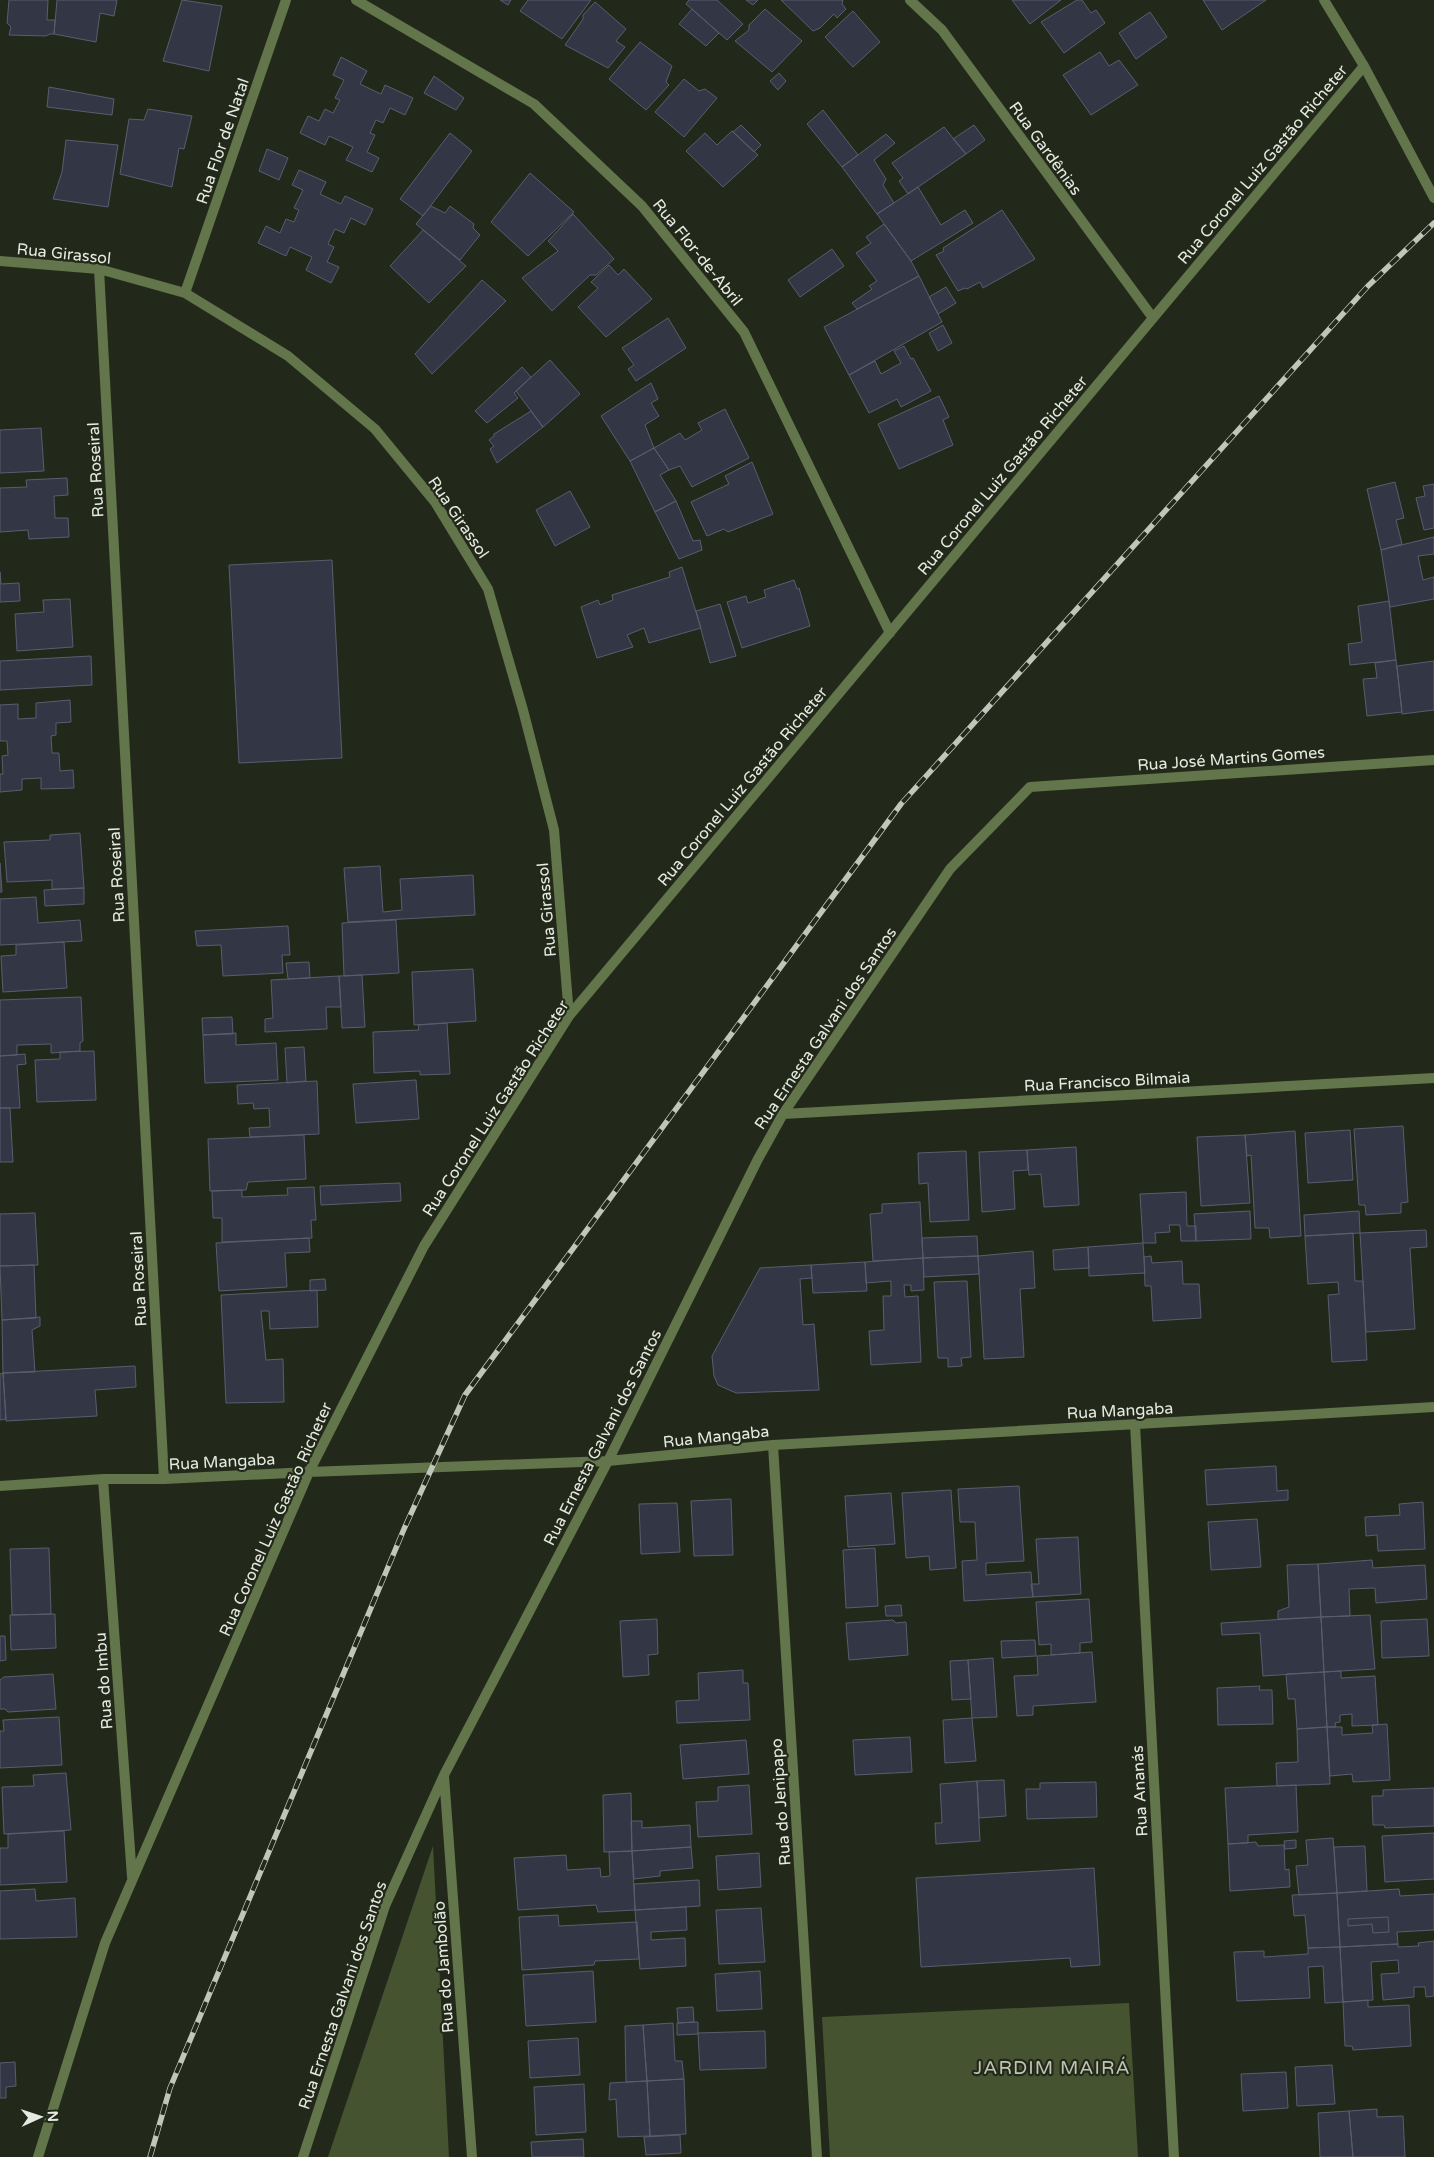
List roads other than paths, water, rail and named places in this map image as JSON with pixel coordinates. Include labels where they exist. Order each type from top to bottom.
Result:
[{"type":"street","name":"Rua Flor de Natal","points":[[185,293],[286,0]]},
{"type":"street","name":"Rua Flor-de-Abril","points":[[356,0],[534,104],[642,206],[744,332],[890,633]]},
{"type":"street","name":"Rua Gardênias","points":[[910,0],[942,30],[1153,318]]},
{"type":"street","points":[[1324,0],[1364,66],[1434,198]]},
{"type":"street","name":"Rua Coronel Luiz Gastão Richeter","points":[[38,2157],[105,1943],[309,1472],[424,1246],[570,1016],[1364,66]]},
{"type":"street","name":"Rua Girassol","points":[[0,261],[99,269],[185,293],[288,356],[375,429],[435,502],[488,589],[523,710],[554,830],[570,1016]]},
{"type":"street","name":"Rua Roseiral","points":[[99,269],[164,1479]]},
{"type":"street","name":"Rua José Martins Gomes","points":[[1030,787],[1434,760]]},
{"type":"street","name":"Rua Ernesta Galvani dos Santos","points":[[303,2157],[385,1906],[444,1775],[608,1461],[758,1159],[782,1114],[950,870],[1030,787]]},
{"type":"street","name":"Rua Francisco Bilmaia","points":[[782,1114],[1434,1078]]},
{"type":"street","name":"Rua Mangaba","points":[[0,1486],[103,1479],[164,1479],[608,1461],[773,1445],[1434,1407]]},
{"type":"street","name":"Rua Ananás","points":[[1135,1424],[1174,2157]]},
{"type":"street","name":"Rua do Jenipapo","points":[[773,1445],[817,2157]]},
{"type":"street","name":"Rua do Imbu","points":[[103,1479],[133,1880]]},
{"type":"street","name":"Rua do Jambolão","points":[[444,1775],[472,2157]]},
{"type":"railway","points":[[150,2157],[170,2088],[404,1529],[465,1395],[901,804],[1368,286],[1434,223]]},
{"type":"district","name":"JARDIM MAIRÁ","points":[[1052,2067]]}]
